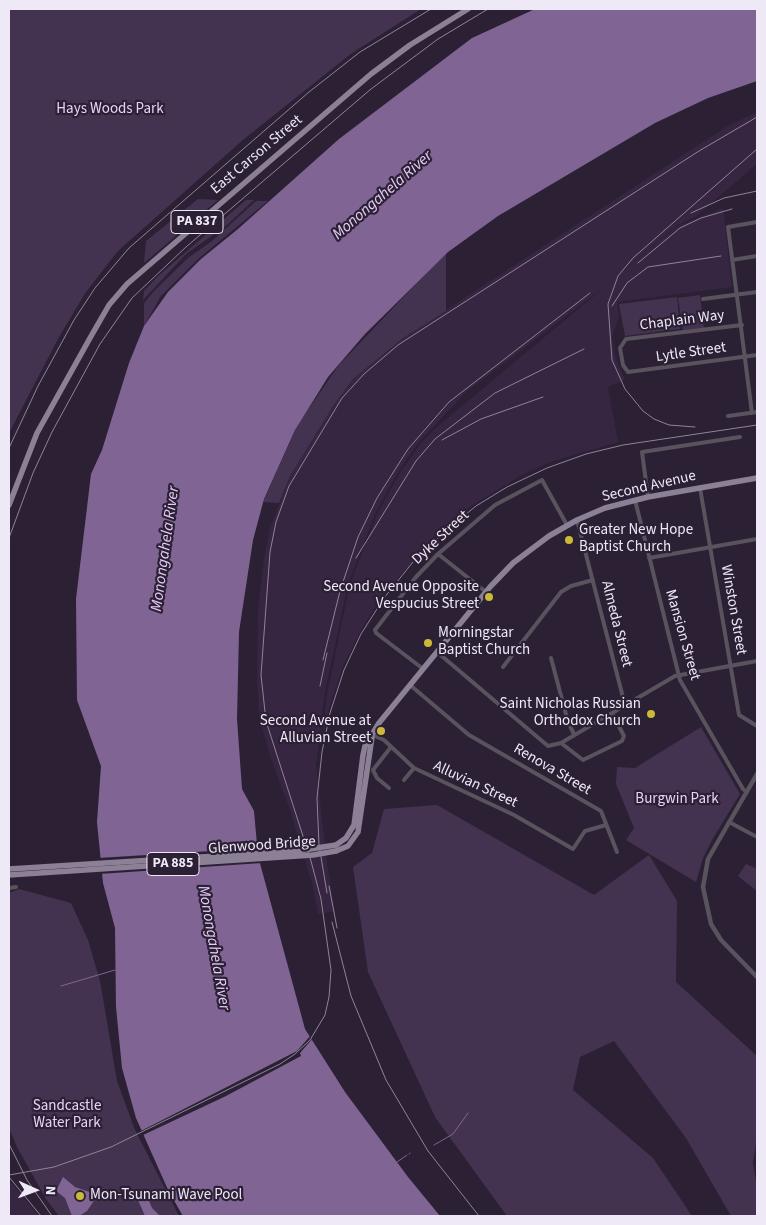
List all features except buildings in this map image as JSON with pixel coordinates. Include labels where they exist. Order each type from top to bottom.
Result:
[{"type":"main road","name":"East Carson Street","points":[[9,505],[36,433],[109,305],[127,284],[371,74],[410,45],[468,9]]},
{"type":"main road","name":"Second Avenue","points":[[336,848],[346,838],[354,825],[363,755],[386,712],[486,592],[524,554],[577,520],[635,500],[757,478]]},
{"type":"main road","name":"Glenwood Bridge","points":[[9,869],[336,848]]},
{"type":"main road","name":"Glenwood Bridge","points":[[9,875],[313,855],[336,848]]},
{"type":"street","points":[[728,416],[755,413],[728,227],[757,222]]},
{"type":"street","points":[[732,260],[757,256]]},
{"type":"street","points":[[703,299],[757,292]]},
{"type":"street","name":"Chaplain Way","points":[[628,372],[622,365],[620,348],[626,339],[742,325]]},
{"type":"street","name":"Lytle Street","points":[[628,372],[757,355]]},
{"type":"street","points":[[648,497],[642,452],[740,437]]},
{"type":"street","name":"Dyke Street","points":[[422,668],[376,633],[377,625],[416,577],[438,554],[495,505],[542,480],[567,525]]},
{"type":"street","name":"Winston Street","points":[[700,488],[739,715],[757,726]]},
{"type":"street","name":"Mansion Street","points":[[635,500],[678,675],[743,789],[747,792]]},
{"type":"street","name":"Almeda Street","points":[[577,520],[625,705]]},
{"type":"street","points":[[649,558],[757,539]]},
{"type":"street","points":[[438,554],[486,592]]},
{"type":"street","points":[[503,667],[561,592],[571,586],[593,580]]},
{"type":"street","points":[[437,652],[545,745],[561,743],[678,675],[757,661]]},
{"type":"street","points":[[551,658],[568,722],[574,734]]},
{"type":"street","name":"Renova Street","points":[[410,685],[469,734],[601,811],[617,852]]},
{"type":"street","points":[[561,743],[583,760],[623,739],[624,736],[612,713]]},
{"type":"street","name":"Alluvian Street","points":[[373,735],[392,747],[414,768],[514,816],[573,849],[585,831],[606,825]]},
{"type":"street","points":[[389,788],[377,778],[372,770],[392,747]]},
{"type":"street","points":[[404,780],[414,768]]},
{"type":"street","points":[[757,774],[708,859],[703,887],[704,902],[711,924],[721,940],[757,977]]},
{"type":"street","points":[[729,822],[757,837]]},
{"type":"street","points":[[9,888],[16,887]]},
{"type":"shaded area","points":[[757,112],[757,164],[695,217],[676,226],[618,275],[676,227],[723,208],[732,287],[617,302],[619,317],[612,337],[616,359],[625,380],[608,387],[618,442],[550,462],[522,475],[471,506],[440,531],[384,594],[365,623],[343,666],[329,709],[321,745],[327,694],[350,584],[378,512],[401,471],[421,443],[438,426],[607,285],[466,392],[419,442],[400,469],[376,512],[348,584],[325,692],[316,764],[327,864],[335,911],[318,914],[313,887],[291,813],[269,753],[259,715],[257,677],[258,610],[264,559],[270,528],[290,476],[325,416],[353,379],[403,338],[726,127]]},
{"type":"shaded area","points":[[9,1180],[39,1216],[9,1216]]},
{"type":"green space","name":"Hays Woods Park","points":[[9,9],[421,9],[352,53],[244,139],[118,251],[86,292],[59,337],[9,433]]},
{"type":"green space","points":[[198,199],[218,200],[144,263],[146,241]]},
{"type":"green space","points":[[246,200],[254,200],[227,225],[186,254],[143,300],[144,291],[158,276]]},
{"type":"green space","points":[[256,201],[268,201],[198,259],[161,296],[144,326],[144,303],[154,291],[188,258],[212,241]]},
{"type":"green space","points":[[446,252],[446,311],[403,338],[353,379],[333,406],[290,476],[279,503],[263,502],[298,424],[339,365]]},
{"type":"green space","points":[[700,295],[704,328],[683,330],[678,298]]},
{"type":"green space","points":[[677,297],[680,329],[625,336],[619,304]]},
{"type":"green space","name":"Burgwin Park","points":[[701,727],[740,794],[703,858],[696,882],[626,840],[634,828],[616,784],[617,767],[635,768]]},
{"type":"green space","points":[[437,805],[594,895],[649,855],[677,901],[676,982],[757,1056],[757,1137],[753,1163],[757,1188],[757,1216],[731,1216],[686,1138],[614,1041],[580,1057],[573,1090],[653,1158],[692,1216],[507,1216],[435,1117],[368,972],[353,867],[372,853],[384,809]]},
{"type":"green space","points":[[746,864],[757,869],[757,891],[738,876]]},
{"type":"green space","name":"Sandcastle Water Park","points":[[19,889],[71,903],[88,940],[100,981],[117,1081],[135,1130],[179,1216],[59,1216],[46,1199],[17,1147],[9,1128],[9,893]]},
{"type":"water","name":"Monongahela River","points":[[535,9],[757,9],[757,81],[708,98],[655,123],[498,216],[448,252],[365,334],[328,377],[295,430],[264,499],[253,540],[239,632],[237,719],[242,789],[254,811],[258,856],[305,1029],[345,1092],[408,1177],[440,1216],[183,1216],[169,1192],[136,1118],[122,1068],[116,1007],[115,928],[103,883],[97,822],[101,766],[77,700],[76,599],[91,474],[102,450],[129,363],[144,326],[168,292],[201,259],[238,229],[339,139],[472,38]]},
{"type":"water","name":"Mon-Tsunami Wave Pool","points":[[63,1177],[75,1187],[98,1195],[87,1211],[79,1216],[72,1216],[65,1198],[56,1191]]},
{"type":"water","points":[[147,1196],[152,1208],[160,1216],[145,1216],[138,1200]]},
{"type":"pier","points":[[260,848],[262,863],[99,874],[98,858]]},
{"type":"pier","points":[[311,1035],[313,1038],[300,1053],[301,1056],[226,1096],[141,1136],[139,1132],[297,1051]]},
{"type":"waterway","points":[[61,986],[115,970]]},
{"type":"waterway","points":[[434,1145],[453,1134],[468,1113]]},
{"type":"waterway","points":[[397,1162],[407,1155]]},
{"type":"railway","points":[[9,448],[38,386],[74,320],[95,288],[129,248],[309,92],[360,52],[431,9]]},
{"type":"railway","points":[[9,538],[33,473],[52,432],[100,344],[132,298],[186,247],[371,89],[438,39],[488,9]]},
{"type":"railway","points":[[9,1175],[54,1167],[111,1147],[280,1064],[295,1054],[310,1040],[325,1015],[329,997],[331,970],[321,899],[311,861],[266,721],[261,675],[270,552],[276,522],[289,486],[342,398],[364,374],[398,345],[699,151],[757,117]]},
{"type":"railway","points":[[695,427],[669,425],[654,419],[643,411],[625,389],[612,360],[608,304],[618,276],[633,258],[757,149]]},
{"type":"railway","points":[[691,213],[724,198],[757,191]]},
{"type":"railway","points":[[638,263],[680,228],[701,218],[732,209]]},
{"type":"railway","points":[[612,306],[627,283],[648,267],[721,256]]},
{"type":"railway","points":[[323,660],[340,591],[358,537],[377,498],[408,449],[449,402],[590,293]]},
{"type":"railway","points":[[356,558],[416,461],[435,439],[495,393],[584,349]]},
{"type":"railway","points":[[442,440],[481,419],[543,397]]},
{"type":"railway","points":[[327,893],[319,845],[317,798],[322,752],[330,713],[344,670],[361,634],[384,598],[413,562],[443,533],[476,506],[507,487],[547,468],[586,454],[623,445],[757,425]]},
{"type":"railway","points":[[320,686],[327,653]]},
{"type":"railway","points":[[329,886],[337,928]]},
{"type":"railway","points":[[332,922],[351,996],[386,1080],[428,1151],[479,1216]]},
{"type":"railway","points":[[9,1144],[27,1180],[52,1216]]},
{"type":"railway","points":[[9,1177],[41,1216]]},
{"type":"place","name":"Greater New Hope Baptist Church","points":[[569,540]]},
{"type":"place","name":"Second Avenue Opposite Vespucius Street","points":[[489,597]]},
{"type":"place","name":"Morningstar Baptist Church","points":[[428,643]]},
{"type":"place","name":"Saint Nicholas Russian Orthodox Church","points":[[651,714]]},
{"type":"place","name":"Second Avenue at Alluvian Street","points":[[381,731]]},
{"type":"place","name":"Mon-Tsunami Wave Pool","points":[[80,1196]]}]
